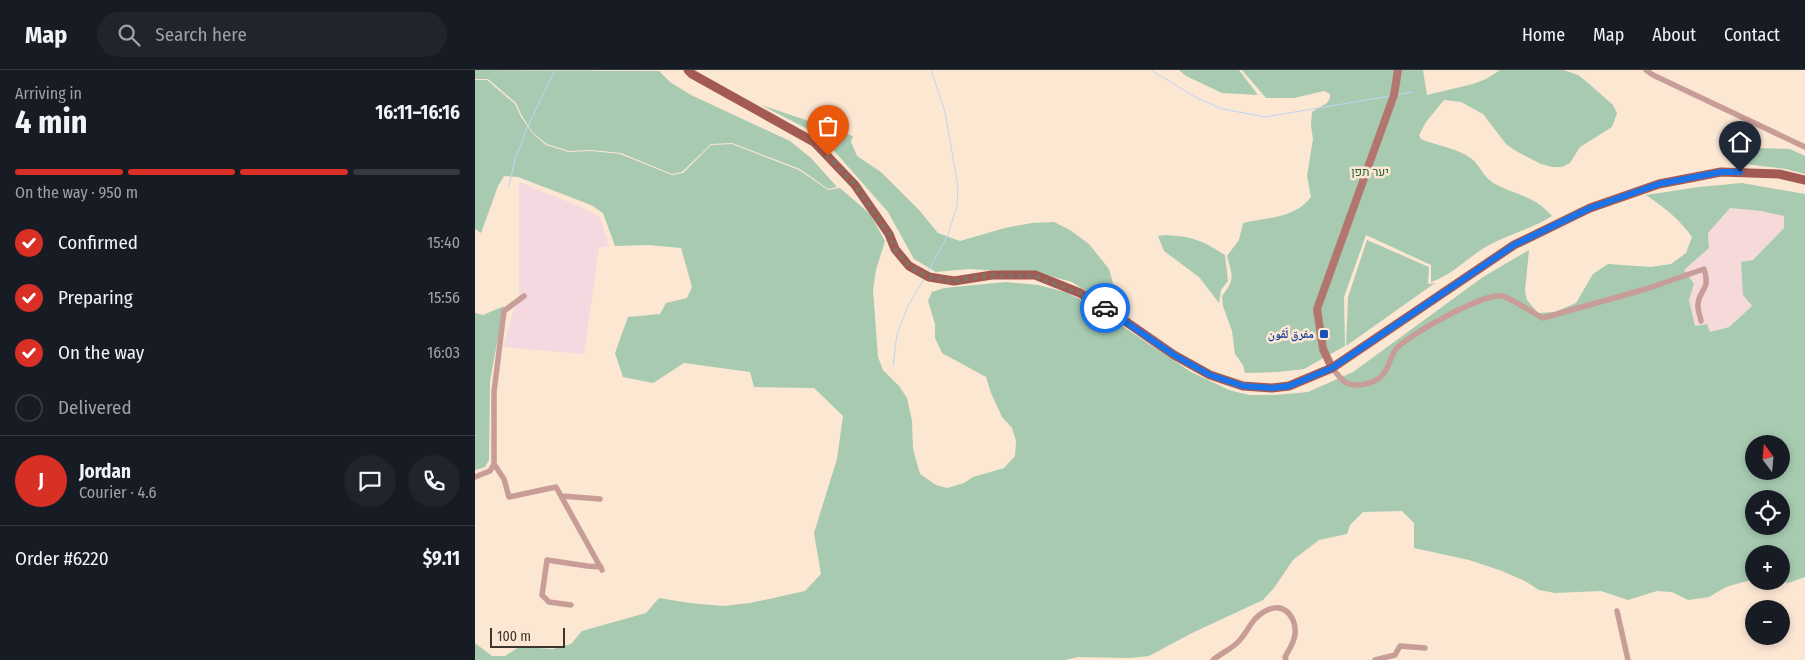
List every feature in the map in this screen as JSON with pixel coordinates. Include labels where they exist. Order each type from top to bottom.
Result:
[{"type":"main road","points":[[688,70],[814,142],[855,185],[889,234],[895,249],[909,266],[929,277],[954,281],[991,275],[1035,276],[1080,293],[1174,355],[1210,375],[1243,386],[1272,388],[1289,386],[1332,368],[1514,245],[1590,208],[1659,184],[1721,172],[1779,174],[1805,180]]},
{"type":"main road","points":[[1332,368],[1323,349],[1317,309],[1394,95],[1398,70]]},
{"type":"street","points":[[1646,70],[1805,147]]},
{"type":"street","points":[[1332,368],[1350,384],[1368,384],[1383,374],[1396,349],[1443,318],[1479,300],[1501,296],[1543,318],[1646,289],[1704,269],[1706,285],[1697,306],[1701,321]]},
{"type":"street","points":[[475,477],[490,471],[494,464],[494,392],[504,312],[524,296]]},
{"type":"street","points":[[494,464],[504,479],[509,497],[556,487],[602,568],[547,560],[542,595],[549,602],[571,605]]},
{"type":"street","points":[[562,496],[600,499]]},
{"type":"street","points":[[1213,660],[1238,642],[1255,619],[1269,609],[1279,608],[1289,613],[1295,625],[1295,641],[1285,657],[1286,660]]},
{"type":"street","points":[[1617,610],[1628,660]]},
{"type":"street","points":[[1375,660],[1395,655],[1399,646],[1425,648]]},
{"type":"shaded area","points":[[519,182],[581,207],[600,217],[609,246],[599,248],[584,354],[503,347],[519,293]]},
{"type":"shaded area","points":[[1730,208],[1761,211],[1784,216],[1785,228],[1753,260],[1752,306],[1728,327],[1710,332],[1695,326],[1689,300],[1694,284],[1684,270],[1709,248],[1708,233]]},
{"type":"green space","points":[[475,70],[659,71],[670,82],[691,95],[790,141],[811,158],[837,187],[828,189],[800,169],[732,143],[711,144],[682,172],[672,174],[621,153],[591,150],[569,151],[547,144],[533,133],[516,103],[488,79],[475,79]]},
{"type":"green space","points":[[1179,70],[1239,70],[1258,95],[1222,93],[1186,76]]},
{"type":"green space","name":"יער תפן","points":[[1242,70],[1423,70],[1427,95],[1473,84],[1486,79],[1500,70],[1563,70],[1578,75],[1587,82],[1613,105],[1617,113],[1612,127],[1580,147],[1570,163],[1562,167],[1552,167],[1541,164],[1506,144],[1483,114],[1461,102],[1444,100],[1426,122],[1419,135],[1421,139],[1466,155],[1475,162],[1492,182],[1531,199],[1552,216],[1489,245],[1447,275],[1431,282],[1431,265],[1366,235],[1344,297],[1345,346],[1304,369],[1245,373],[1243,365],[1235,354],[1232,331],[1223,306],[1222,296],[1232,277],[1227,256],[1239,240],[1243,223],[1289,213],[1305,204],[1311,197],[1307,176],[1313,139],[1311,126],[1312,112],[1327,103],[1330,94],[1324,91],[1294,98],[1266,98]]},
{"type":"green space","points":[[475,80],[487,80],[515,104],[521,117],[533,134],[546,145],[569,152],[591,151],[620,154],[672,175],[683,173],[711,145],[732,144],[799,170],[828,190],[840,188],[870,214],[885,241],[876,270],[873,290],[878,357],[883,370],[899,386],[907,398],[912,421],[913,449],[920,474],[936,485],[947,488],[964,483],[973,477],[1004,468],[1015,456],[1016,441],[1012,428],[1002,417],[986,377],[942,353],[935,338],[935,324],[928,301],[932,292],[944,288],[1006,282],[1038,285],[1065,292],[1086,302],[1191,372],[1229,390],[1249,395],[1308,392],[1353,372],[1483,277],[1529,250],[1525,291],[1527,300],[1538,313],[1555,312],[1576,303],[1593,274],[1608,264],[1651,267],[1671,264],[1686,253],[1692,237],[1682,224],[1646,195],[1742,183],[1805,194],[1805,577],[1790,582],[1790,545],[1745,545],[1745,582],[1726,587],[1709,597],[1688,600],[1672,592],[1657,591],[1628,600],[1601,591],[1555,593],[1539,590],[1525,581],[1502,571],[1469,560],[1414,548],[1414,523],[1402,511],[1363,512],[1350,525],[1347,534],[1319,540],[1293,560],[1274,588],[1263,600],[1192,633],[1149,656],[1129,658],[1078,657],[1065,660],[475,660],[475,643],[492,656],[505,656],[519,647],[553,649],[571,644],[582,631],[646,613],[659,598],[723,606],[750,603],[805,591],[821,574],[814,533],[837,459],[843,416],[814,388],[754,387],[750,372],[684,363],[653,383],[623,377],[615,353],[628,317],[660,314],[666,303],[687,298],[692,287],[681,248],[648,245],[615,246],[603,213],[591,205],[518,177],[504,176],[498,186],[481,233],[475,229]],"holes":[[[1730,208],[1761,211],[1784,216],[1784,228],[1753,260],[1741,262],[1743,295],[1752,306],[1729,327],[1710,332],[1707,324],[1695,326],[1689,300],[1694,284],[1684,270],[1709,248],[1708,233]]]},
{"type":"green space","points":[[761,105],[853,136],[851,142],[857,156],[881,172],[919,210],[938,233],[960,241],[1005,228],[1032,223],[1054,222],[1070,230],[1089,244],[1109,269],[1115,291],[1111,308],[1072,282],[1050,276],[969,269],[936,272],[914,259],[888,212],[821,136]]},
{"type":"green space","points":[[1751,144],[1759,148],[1790,149],[1805,156],[1805,174],[1786,169],[1745,164]]},
{"type":"green space","points":[[1166,235],[1197,240],[1225,255],[1228,281],[1221,290],[1219,303],[1199,277],[1164,251],[1158,236]]},
{"type":"green space","points":[[1367,240],[1429,267],[1428,284],[1435,283],[1346,346],[1348,297]]},
{"type":"green space","points":[[504,306],[490,381],[489,460],[485,467],[475,470],[475,313],[483,315]]},
{"type":"waterway","points":[[509,186],[515,160],[526,130],[555,70]]},
{"type":"waterway","points":[[928,271],[948,235],[957,206],[958,187],[945,112],[931,70]]},
{"type":"waterway","points":[[1151,70],[1197,98],[1223,109],[1265,117],[1390,96]]},
{"type":"waterway","points":[[1396,95],[1413,92]]},
{"type":"waterway","points":[[893,366],[897,334],[908,306],[924,279]]},
{"type":"way so far","points":[[828,156],[855,185],[889,234],[895,249],[909,266],[929,277],[954,281],[991,275],[1035,276],[1080,293],[1105,308]]},
{"type":"place","name":"مفرق لَڤون","points":[[1324,334]]},
{"type":"route","points":[[1105,308],[1174,355],[1210,375],[1243,386],[1272,388],[1289,386],[1332,368],[1514,245],[1590,208],[1659,184],[1721,172],[1740,172]]}]
